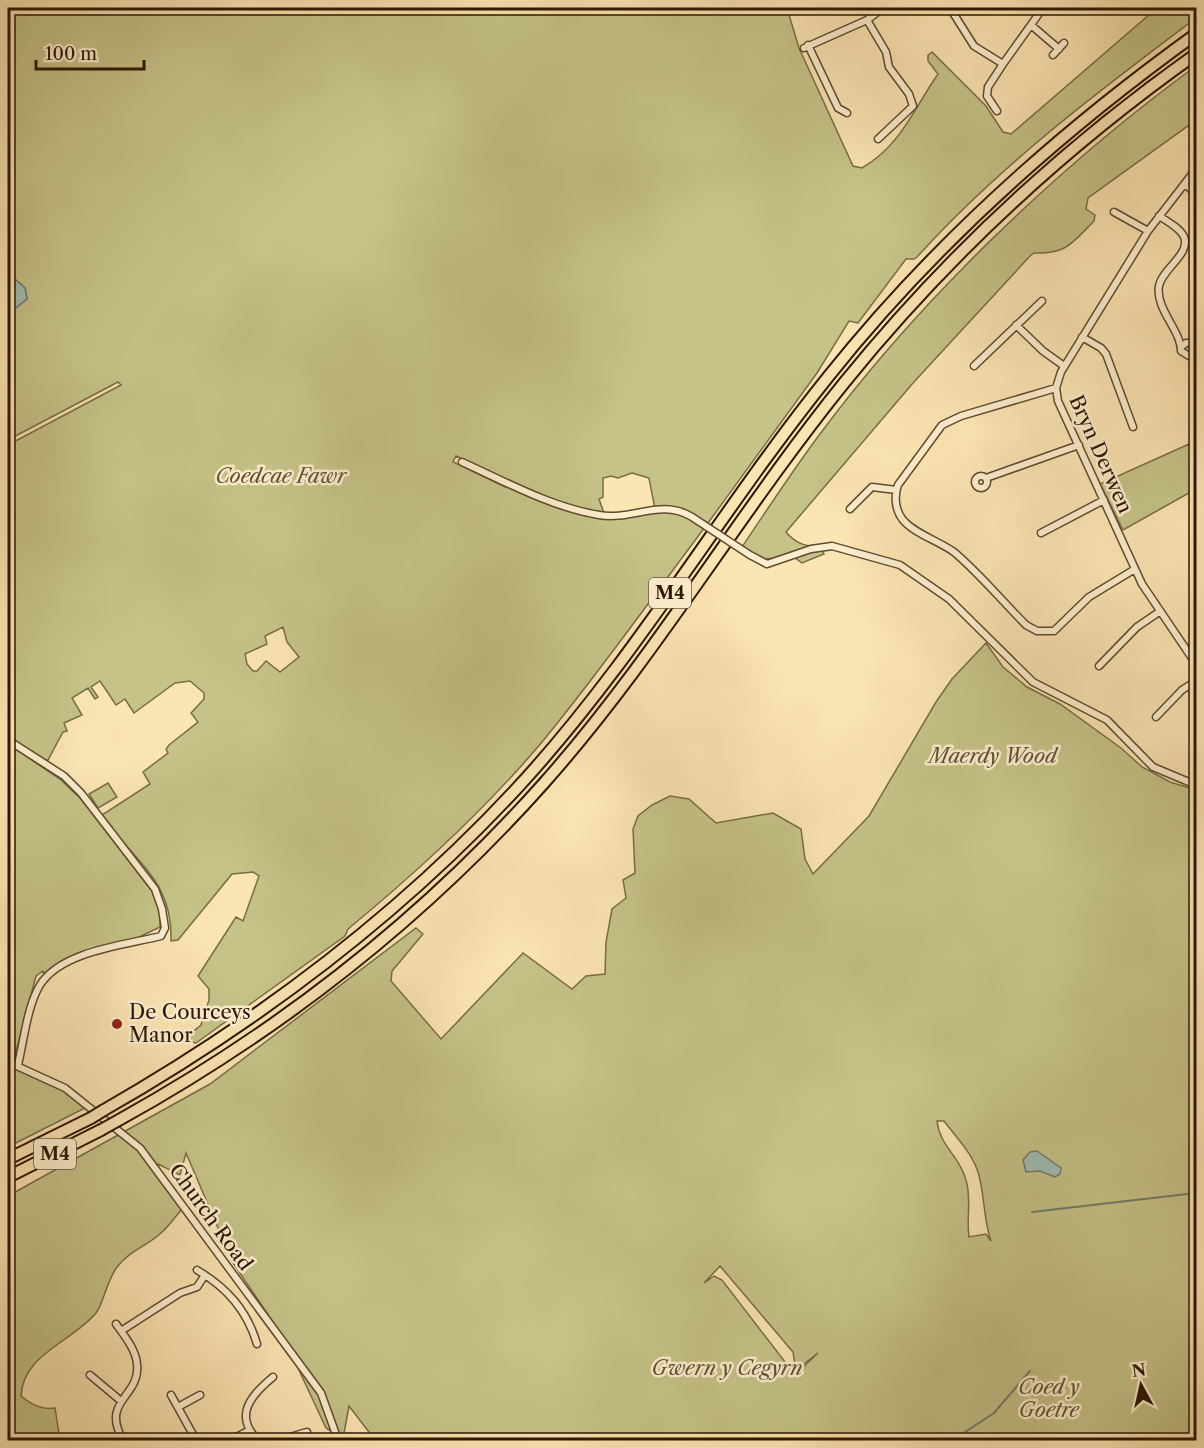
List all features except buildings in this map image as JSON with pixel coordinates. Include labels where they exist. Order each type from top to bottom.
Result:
[{"type":"highway","name":"M4","points":[[8,1159],[91,1118],[195,1057],[284,995],[398,904],[453,853],[519,786],[571,725],[629,650],[821,386],[895,299],[955,237],[1032,164],[1093,111],[1197,34]]},
{"type":"highway","name":"M4","points":[[8,1177],[101,1130],[209,1067],[310,997],[375,945],[471,859],[544,783],[586,732],[668,625],[843,384],[907,309],[1034,183],[1106,122],[1197,54]]},
{"type":"street","points":[[848,113],[838,108],[806,46],[867,20],[884,8]]},
{"type":"street","points":[[950,8],[974,46],[1003,64]]},
{"type":"street","points":[[997,111],[987,96],[988,87],[1043,8]]},
{"type":"street","points":[[867,20],[886,52],[889,67],[900,76],[902,85],[914,106],[878,139]]},
{"type":"street","points":[[1031,25],[1059,49]]},
{"type":"street","points":[[1053,55],[1064,43]]},
{"type":"street","name":"Bryn Derwen","points":[[1195,660],[1159,612],[1135,569],[1058,401],[1056,388],[1064,366],[1148,231],[1197,169]]},
{"type":"street","points":[[1185,184],[1197,194]]},
{"type":"street","points":[[1114,212],[1125,212],[1148,231]]},
{"type":"street","points":[[1159,216],[1181,232],[1185,242],[1182,251],[1164,274],[1159,287],[1160,298],[1181,347]]},
{"type":"street","points":[[974,366],[1042,301]]},
{"type":"street","points":[[1016,325],[1043,351],[1064,366]]},
{"type":"street","points":[[1082,337],[1104,351],[1133,427]]},
{"type":"street","points":[[1056,388],[961,416],[942,425],[907,470],[896,490],[897,506],[905,522],[951,551],[1026,625],[1037,631],[1054,631],[1089,597],[1135,569]]},
{"type":"street","points":[[986,478],[1079,445]]},
{"type":"street","points":[[462,462],[506,484],[561,505],[598,515],[667,508],[682,510],[767,564],[811,549],[837,546],[900,565],[950,599],[1033,682],[1107,720],[1153,767],[1197,785]]},
{"type":"street","points":[[850,509],[872,487],[896,490]]},
{"type":"street","points":[[1041,533],[1104,500]]},
{"type":"street","points":[[1099,666],[1137,627],[1159,612]]},
{"type":"street","points":[[1156,717],[1182,690],[1197,681]]},
{"type":"street","points":[[8,740],[64,776],[81,793],[155,889],[162,909],[165,928],[161,936],[99,951],[54,970],[39,986],[18,1065]]},
{"type":"street","name":"Church Road","points":[[8,1062],[78,1096],[140,1148],[321,1393],[338,1440]]},
{"type":"street","points":[[197,1270],[221,1284],[234,1298],[248,1321],[257,1344]]},
{"type":"street","points":[[121,1331],[180,1293],[197,1287],[205,1275]]},
{"type":"street","points":[[116,1323],[134,1352],[137,1364],[136,1378],[121,1401],[114,1419],[123,1440]]},
{"type":"street","points":[[90,1375],[121,1401]]},
{"type":"street","points":[[258,1440],[248,1431],[245,1412],[248,1403],[258,1389],[273,1377]]},
{"type":"street","points":[[171,1395],[196,1440]]},
{"type":"street","points":[[178,1407],[200,1395]]},
{"type":"street","points":[[231,1440],[248,1431]]},
{"type":"street","points":[[280,1440],[307,1432]]},
{"type":"green space","name":"Coedcae Fawr","points":[[8,8],[787,8],[799,48],[853,166],[862,168],[887,149],[897,138],[938,74],[928,61],[928,55],[932,52],[986,106],[1003,132],[1011,134],[1157,8],[1196,8],[1196,18],[1051,131],[982,192],[917,257],[906,259],[858,323],[849,321],[817,373],[708,523],[699,520],[705,527],[625,636],[542,742],[497,792],[424,863],[348,929],[345,936],[196,1043],[192,1042],[189,1035],[201,1025],[209,1000],[209,989],[198,976],[236,917],[243,921],[259,876],[253,872],[232,874],[178,940],[171,941],[170,919],[158,886],[102,815],[150,784],[143,772],[168,753],[166,749],[169,745],[198,722],[191,713],[204,699],[204,693],[190,681],[175,683],[134,713],[125,699],[116,705],[100,681],[91,687],[98,697],[95,699],[88,688],[72,698],[82,715],[64,723],[67,731],[63,732],[48,760],[43,760],[8,737],[8,445],[121,385],[118,382],[8,440],[8,314],[27,299],[25,288],[16,280],[8,281]],"holes":[[[456,456],[507,480],[505,487],[453,462]],[[632,473],[649,478],[655,509],[605,516],[599,499],[603,497],[603,478],[611,476],[618,478]],[[283,627],[287,642],[299,657],[280,672],[266,661],[257,671],[253,671],[247,664],[245,654],[267,644],[265,636]]]},
{"type":"green space","points":[[1196,66],[1196,120],[1088,198],[1086,209],[1095,215],[1094,221],[1068,246],[1054,252],[1034,253],[1030,256],[913,383],[786,532],[801,544],[820,547],[824,554],[802,563],[795,558],[757,559],[742,547],[807,451],[857,387],[945,286],[993,238],[1093,147]]},
{"type":"green space","points":[[1189,444],[1196,457],[1196,489],[1123,530],[1100,484]]},
{"type":"green space","points":[[986,643],[1003,667],[1027,687],[1060,704],[1121,748],[1142,767],[1170,782],[1196,790],[1196,1440],[375,1440],[349,1406],[343,1439],[326,1428],[284,1338],[233,1263],[186,1153],[180,1175],[158,1164],[154,1173],[182,1209],[161,1233],[122,1261],[114,1272],[96,1313],[39,1359],[30,1369],[24,1382],[21,1396],[37,1406],[55,1408],[60,1440],[8,1440],[8,1196],[210,1084],[416,928],[423,934],[392,971],[391,981],[441,1039],[523,953],[572,989],[586,976],[605,974],[606,942],[612,909],[626,898],[623,880],[635,873],[633,829],[638,816],[652,805],[670,796],[689,799],[716,823],[773,813],[801,829],[805,859],[813,874],[869,816],[952,679]],"holes":[[[937,1121],[944,1121],[972,1158],[980,1180],[991,1241],[986,1234],[969,1237],[969,1194],[966,1180],[959,1164],[942,1138]],[[720,1266],[793,1352],[796,1370],[818,1353],[795,1375],[722,1280],[714,1276],[704,1283]]]},
{"type":"green space","points":[[8,744],[61,780],[81,799],[152,891],[160,913],[160,927],[137,938],[79,957],[46,977],[43,971],[36,976],[14,1059],[8,1058]]},
{"type":"green space","points":[[108,783],[117,797],[98,808],[89,794]]},
{"type":"green space","points":[[8,1064],[34,1072],[89,1106],[8,1147]]},
{"type":"water","points":[[16,280],[25,288],[27,299],[8,314],[8,281]]},
{"type":"water","points":[[1037,1151],[1061,1168],[1060,1174],[1055,1177],[1040,1171],[1026,1172],[1023,1160],[1030,1152]]},
{"type":"waterway","points":[[1032,1212],[1196,1193]]},
{"type":"waterway","points":[[953,1440],[994,1413],[1030,1371]]},
{"type":"place","name":"De Courceys Manor","points":[[117,1024]]},
{"type":"park label","name":"Maerdy Wood","points":[[993,756]]},
{"type":"park label","name":"Gwern y Cegyrn","points":[[727,1368]]},
{"type":"park label","name":"Coed y Goetre","points":[[1049,1398]]}]
